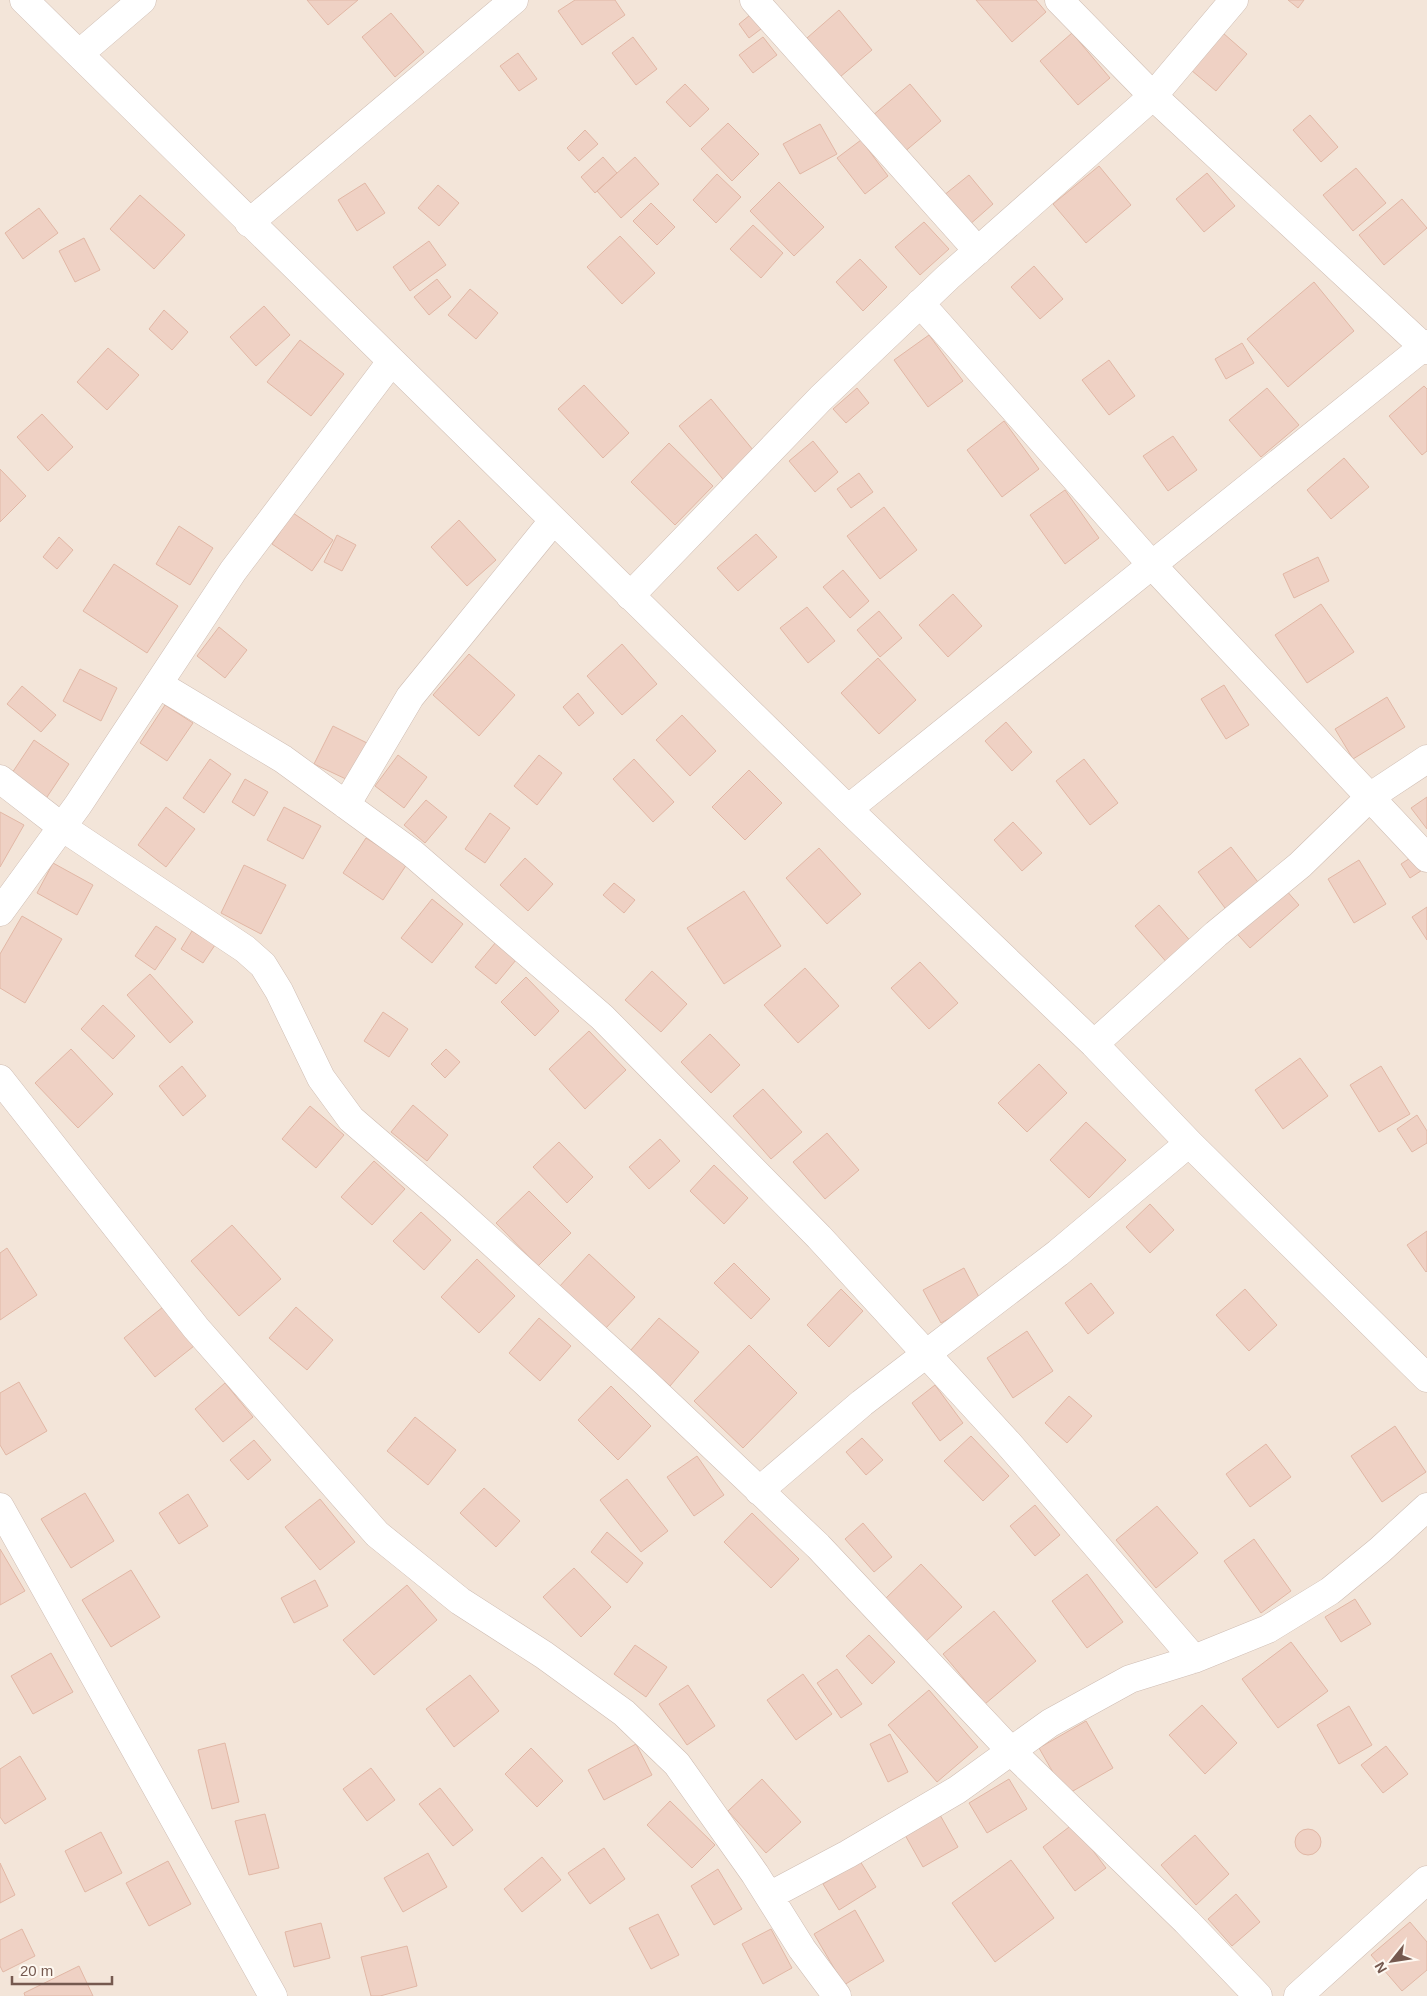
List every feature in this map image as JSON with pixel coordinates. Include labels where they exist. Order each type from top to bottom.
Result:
[{"type":"street","points":[[24,0],[848,809],[1094,1044],[1189,1143],[1427,1378]]},
{"type":"street","points":[[79,54],[142,0]]},
{"type":"street","points":[[249,223],[514,0]]},
{"type":"street","points":[[754,0],[978,251]]},
{"type":"street","points":[[848,809],[1151,564],[1426,347],[1154,96],[1059,0]]},
{"type":"street","points":[[630,596],[821,398],[920,303],[1154,96],[1234,0]]},
{"type":"street","points":[[920,303],[1151,564],[1371,796],[1427,858]]},
{"type":"street","points":[[0,912],[62,826],[233,571],[391,362]]},
{"type":"street","points":[[346,805],[410,697],[553,521]]},
{"type":"street","points":[[158,684],[283,759],[412,853],[602,1017],[819,1237],[1008,1443],[1194,1659]]},
{"type":"street","points":[[1094,1044],[1216,934],[1300,865],[1371,796],[1427,759]]},
{"type":"street","points":[[0,779],[62,826],[245,949],[264,965],[279,991],[321,1078],[351,1119],[476,1228],[818,1546],[1011,1751],[1186,1921],[1258,1996]]},
{"type":"street","points":[[0,1079],[196,1328],[377,1534],[460,1601],[544,1655],[624,1713],[677,1764],[769,1896],[802,1950],[837,1996]]},
{"type":"street","points":[[759,1491],[862,1403],[1058,1253],[1189,1143]]},
{"type":"street","points":[[769,1896],[848,1854],[957,1790],[1050,1723],[1130,1679],[1194,1659],[1268,1629],[1330,1591],[1380,1550],[1427,1507]]},
{"type":"street","points":[[0,1508],[273,1996]]},
{"type":"street","points":[[1298,1996],[1427,1880]]},
{"type":"shaded area","points":[[0,0],[1427,0],[1427,1996],[0,1996]]},
{"type":"building","points":[[307,0],[358,0],[328,25]]},
{"type":"building","points":[[575,0],[615,0],[625,15],[582,45],[558,11]]},
{"type":"building","points":[[976,0],[1036,0],[1046,12],[1012,42]]},
{"type":"building","points":[[1288,0],[1304,0],[1298,8]]},
{"type":"building","points":[[839,10],[872,50],[840,77],[807,38]]},
{"type":"building","points":[[391,13],[424,52],[395,77],[362,37]]},
{"type":"building","points":[[750,15],[761,29],[749,38],[739,24]]},
{"type":"building","points":[[1072,33],[1110,78],[1078,105],[1040,61]]},
{"type":"building","points":[[1223,33],[1247,54],[1216,91],[1191,70]]},
{"type":"building","points":[[633,37],[657,69],[636,85],[612,53]]},
{"type":"building","points":[[763,37],[777,55],[753,73],[739,55]]},
{"type":"building","points":[[518,53],[537,79],[519,91],[500,66]]},
{"type":"building","points":[[685,84],[709,109],[690,127],[666,102]]},
{"type":"building","points":[[910,84],[941,121],[903,153],[872,116]]},
{"type":"building","points":[[1310,115],[1338,147],[1321,162],[1293,130]]},
{"type":"building","points":[[728,123],[759,154],[732,181],[701,149]]},
{"type":"building","points":[[820,124],[837,154],[800,174],[783,144]]},
{"type":"building","points":[[585,130],[598,144],[579,161],[567,148]]},
{"type":"building","points":[[861,140],[888,176],[865,194],[837,158]]},
{"type":"building","points":[[603,157],[617,173],[595,193],[581,177]]},
{"type":"building","points":[[635,157],[659,184],[621,218],[597,191]]},
{"type":"building","points":[[1099,166],[1131,205],[1086,243],[1053,204]]},
{"type":"building","points":[[1356,168],[1386,203],[1353,231],[1323,195]]},
{"type":"building","points":[[1207,173],[1235,206],[1204,232],[1176,199]]},
{"type":"building","points":[[717,174],[741,197],[716,223],[693,200]]},
{"type":"building","points":[[969,175],[993,204],[968,226],[943,196]]},
{"type":"building","points":[[779,182],[824,227],[794,256],[750,211]]},
{"type":"building","points":[[365,183],[385,213],[357,231],[338,200]]},
{"type":"building","points":[[438,185],[459,203],[439,226],[418,208]]},
{"type":"building","points":[[140,195],[185,235],[154,269],[110,229]]},
{"type":"building","points":[[1402,199],[1427,228],[1384,265],[1359,235]]},
{"type":"building","points":[[651,203],[675,227],[657,245],[633,221]]},
{"type":"building","points":[[39,208],[58,233],[23,259],[5,233]]},
{"type":"building","points":[[924,222],[949,249],[920,275],[895,247]]},
{"type":"building","points":[[753,225],[783,253],[761,278],[730,249]]},
{"type":"building","points":[[620,236],[655,273],[622,304],[587,267]]},
{"type":"building","points":[[84,238],[100,270],[75,282],[59,251]]},
{"type":"building","points":[[429,241],[446,265],[410,291],[393,267]]},
{"type":"building","points":[[860,259],[887,287],[863,311],[836,282]]},
{"type":"building","points":[[1034,266],[1063,299],[1040,319],[1011,287]]},
{"type":"building","points":[[437,279],[451,297],[429,315],[414,297]]},
{"type":"building","points":[[1314,282],[1354,331],[1288,387],[1247,339]]},
{"type":"building","points":[[470,289],[498,313],[476,339],[448,315]]},
{"type":"building","points":[[264,306],[290,335],[256,366],[230,337]]},
{"type":"building","points":[[164,310],[188,332],[172,350],[149,329]]},
{"type":"building","points":[[929,335],[963,381],[928,407],[894,360]]},
{"type":"building","points":[[300,340],[344,374],[311,416],[267,382]]},
{"type":"building","points":[[1242,343],[1254,363],[1226,379],[1215,359]]},
{"type":"building","points":[[108,348],[139,375],[107,410],[77,382]]},
{"type":"building","points":[[1109,360],[1135,396],[1109,415],[1082,380]]},
{"type":"building","points":[[584,385],[629,433],[603,458],[558,409]]},
{"type":"building","points":[[1424,386],[1427,389],[1427,451],[1422,455],[1389,416]]},
{"type":"building","points":[[857,388],[869,403],[846,423],[833,409]]},
{"type":"building","points":[[1267,388],[1299,425],[1261,457],[1229,420]]},
{"type":"building","points":[[711,399],[758,456],[726,483],[679,426]]},
{"type":"building","points":[[42,414],[73,447],[48,471],[17,437]]},
{"type":"building","points":[[1004,421],[1039,469],[1002,497],[967,450]]},
{"type":"building","points":[[1173,436],[1197,470],[1168,491],[1143,456]]},
{"type":"building","points":[[813,441],[838,472],[815,492],[789,461]]},
{"type":"building","points":[[669,443],[713,486],[675,525],[631,482]]},
{"type":"building","points":[[1344,458],[1369,487],[1331,519],[1307,490]]},
{"type":"building","points":[[0,469],[26,496],[0,522]]},
{"type":"building","points":[[859,473],[873,492],[851,508],[837,489]]},
{"type":"building","points":[[1065,490],[1099,538],[1065,564],[1030,515]]},
{"type":"building","points":[[884,507],[917,550],[880,579],[847,536]]},
{"type":"building","points":[[293,513],[333,540],[312,571],[272,544]]},
{"type":"building","points":[[459,520],[496,560],[467,586],[431,547]]},
{"type":"building","points":[[179,526],[213,548],[190,585],[156,564]]},
{"type":"building","points":[[756,534],[777,557],[738,591],[717,568]]},
{"type":"building","points":[[337,535],[356,545],[342,571],[324,562]]},
{"type":"building","points":[[59,537],[73,550],[57,569],[43,557]]},
{"type":"building","points":[[1318,557],[1329,581],[1294,598],[1283,574]]},
{"type":"building","points":[[114,564],[178,606],[147,653],[83,611]]},
{"type":"building","points":[[843,570],[869,601],[850,618],[823,587]]},
{"type":"building","points":[[953,594],[982,626],[948,657],[919,625]]},
{"type":"building","points":[[1321,604],[1354,652],[1307,683],[1275,635]]},
{"type":"building","points":[[807,607],[835,641],[808,663],[780,628]]},
{"type":"building","points":[[879,611],[902,638],[880,657],[857,630]]},
{"type":"building","points":[[219,627],[247,650],[225,678],[197,656]]},
{"type":"building","points":[[622,644],[657,684],[622,715],[587,676]]},
{"type":"building","points":[[469,654],[515,695],[479,736],[433,695]]},
{"type":"building","points":[[878,658],[916,700],[879,734],[841,693]]},
{"type":"building","points":[[80,669],[117,688],[101,721],[63,701]]},
{"type":"building","points":[[1224,685],[1249,725],[1226,739],[1201,699]]},
{"type":"building","points":[[22,686],[56,715],[41,732],[7,704]]},
{"type":"building","points":[[578,693],[594,713],[579,726],[563,707]]},
{"type":"building","points":[[1387,697],[1405,727],[1353,759],[1335,729]]},
{"type":"building","points":[[165,705],[193,723],[167,761],[140,743]]},
{"type":"building","points":[[682,715],[716,751],[690,776],[656,740]]},
{"type":"building","points":[[1006,722],[1032,752],[1012,771],[985,741]]},
{"type":"building","points":[[333,726],[367,743],[348,780],[314,764]]},
{"type":"building","points":[[34,740],[69,764],[45,800],[10,776]]},
{"type":"building","points":[[398,755],[427,777],[404,808],[375,786]]},
{"type":"building","points":[[539,755],[562,773],[537,805],[514,786]]},
{"type":"building","points":[[210,759],[231,774],[204,813],[183,798]]},
{"type":"building","points":[[634,759],[674,802],[653,822],[613,779]]},
{"type":"building","points":[[1084,759],[1118,803],[1090,825],[1056,781]]},
{"type":"building","points":[[749,770],[782,803],[745,840],[712,807]]},
{"type":"building","points":[[245,779],[268,792],[254,816],[232,802]]},
{"type":"building","points":[[1427,797],[1427,829],[1411,808]]},
{"type":"building","points":[[426,800],[447,817],[425,843],[404,825]]},
{"type":"building","points":[[166,807],[195,829],[166,867],[138,845]]},
{"type":"building","points":[[284,807],[321,826],[303,859],[267,840]]},
{"type":"building","points":[[0,812],[24,825],[0,867]]},
{"type":"building","points":[[490,813],[510,828],[485,863],[465,849]]},
{"type":"building","points":[[1013,822],[1042,853],[1022,871],[994,840]]},
{"type":"building","points":[[366,838],[407,864],[383,900],[343,873]]},
{"type":"building","points":[[1231,847],[1261,886],[1228,912],[1198,872]]},
{"type":"building","points":[[819,848],[861,894],[827,924],[786,878]]},
{"type":"building","points":[[1424,849],[1427,867],[1410,878],[1401,864]]},
{"type":"building","points":[[525,858],[553,884],[528,911],[500,885]]},
{"type":"building","points":[[1359,860],[1386,904],[1354,923],[1328,879]]},
{"type":"building","points":[[53,863],[93,885],[77,915],[37,893]]},
{"type":"building","points":[[244,865],[286,885],[261,934],[221,913]]},
{"type":"building","points":[[1279,882],[1299,905],[1250,948],[1230,926]]},
{"type":"building","points":[[614,883],[635,900],[624,913],[603,895]]},
{"type":"building","points":[[744,891],[781,946],[724,984],[687,928]]},
{"type":"building","points":[[432,899],[463,924],[432,963],[401,938]]},
{"type":"building","points":[[1159,905],[1193,944],[1169,965],[1135,926]]},
{"type":"building","points":[[1427,907],[1427,940],[1412,917]]},
{"type":"building","points":[[22,916],[62,939],[25,1003],[0,988],[0,954]]},
{"type":"building","points":[[156,926],[176,939],[155,970],[135,956]]},
{"type":"building","points":[[192,931],[215,945],[203,963],[181,949]]},
{"type":"building","points":[[496,942],[516,960],[496,984],[475,967]]},
{"type":"building","points":[[920,962],[958,1003],[929,1029],[891,988]]},
{"type":"building","points":[[805,968],[839,1006],[798,1043],[764,1005]]},
{"type":"building","points":[[652,971],[687,1004],[661,1032],[625,1000]]},
{"type":"building","points":[[150,974],[193,1022],[170,1043],[127,995]]},
{"type":"building","points":[[526,977],[559,1011],[535,1036],[501,1002]]},
{"type":"building","points":[[103,1005],[135,1036],[113,1059],[81,1029]]},
{"type":"building","points":[[383,1012],[408,1029],[389,1057],[364,1041]]},
{"type":"building","points":[[589,1031],[626,1070],[585,1109],[549,1069]]},
{"type":"building","points":[[710,1034],[740,1065],[711,1093],[681,1062]]},
{"type":"building","points":[[71,1049],[113,1094],[78,1128],[35,1083]]},
{"type":"building","points":[[446,1049],[460,1062],[445,1078],[431,1064]]},
{"type":"building","points":[[1300,1058],[1328,1096],[1283,1129],[1255,1090]]},
{"type":"building","points":[[1039,1064],[1067,1093],[1027,1132],[998,1103]]},
{"type":"building","points":[[182,1066],[206,1096],[183,1116],[159,1086]]},
{"type":"building","points":[[1381,1066],[1410,1114],[1379,1132],[1350,1085]]},
{"type":"building","points":[[763,1089],[802,1132],[771,1159],[733,1116]]},
{"type":"building","points":[[413,1105],[448,1135],[427,1161],[391,1132]]},
{"type":"building","points":[[310,1106],[344,1135],[316,1168],[282,1139]]},
{"type":"building","points":[[1417,1115],[1427,1131],[1427,1143],[1412,1152],[1397,1129]]},
{"type":"building","points":[[1086,1122],[1126,1160],[1089,1198],[1050,1160]]},
{"type":"building","points":[[827,1133],[859,1170],[825,1199],[793,1162]]},
{"type":"building","points":[[660,1139],[680,1161],[649,1189],[629,1167]]},
{"type":"building","points":[[559,1142],[593,1177],[567,1203],[533,1167]]},
{"type":"building","points":[[374,1161],[405,1189],[372,1225],[341,1197]]},
{"type":"building","points":[[714,1165],[748,1198],[724,1224],[690,1191]]},
{"type":"building","points":[[529,1191],[571,1233],[538,1266],[496,1223]]},
{"type":"building","points":[[1150,1204],[1174,1230],[1150,1253],[1126,1227]]},
{"type":"building","points":[[421,1212],[451,1240],[424,1270],[393,1241]]},
{"type":"building","points":[[232,1225],[281,1279],[239,1316],[191,1261]]},
{"type":"building","points":[[1427,1231],[1427,1271],[1426,1272],[1407,1245]]},
{"type":"building","points":[[7,1248],[37,1295],[0,1320],[0,1253]]},
{"type":"building","points":[[589,1254],[635,1297],[605,1329],[559,1287]]},
{"type":"building","points":[[477,1259],[515,1296],[479,1333],[441,1297]]},
{"type":"building","points":[[734,1263],[770,1299],[751,1319],[714,1283]]},
{"type":"building","points":[[964,1268],[981,1301],[941,1323],[923,1290]]},
{"type":"building","points":[[1091,1283],[1114,1313],[1088,1334],[1065,1303]]},
{"type":"building","points":[[841,1289],[863,1311],[829,1347],[807,1325]]},
{"type":"building","points":[[1245,1289],[1277,1325],[1249,1351],[1216,1315]]},
{"type":"building","points":[[163,1307],[194,1346],[155,1377],[124,1338]]},
{"type":"building","points":[[296,1307],[333,1340],[307,1370],[269,1338]]},
{"type":"building","points":[[539,1318],[571,1346],[540,1381],[509,1353]]},
{"type":"building","points":[[659,1318],[699,1352],[670,1386],[630,1351]]},
{"type":"building","points":[[1027,1331],[1053,1371],[1013,1398],[987,1358]]},
{"type":"building","points":[[749,1345],[797,1393],[743,1448],[694,1401]]},
{"type":"building","points":[[19,1382],[47,1431],[6,1455],[0,1445],[0,1393]]},
{"type":"building","points":[[225,1383],[253,1417],[223,1442],[195,1409]]},
{"type":"building","points":[[935,1385],[963,1423],[940,1441],[912,1403]]},
{"type":"building","points":[[611,1386],[651,1426],[618,1460],[578,1420]]},
{"type":"building","points":[[1069,1396],[1092,1416],[1067,1443],[1045,1423]]},
{"type":"building","points":[[415,1417],[456,1450],[428,1485],[387,1451]]},
{"type":"building","points":[[1395,1426],[1426,1472],[1382,1502],[1351,1456]]},
{"type":"building","points":[[971,1436],[1009,1476],[983,1501],[944,1461]]},
{"type":"building","points":[[862,1438],[883,1460],[866,1475],[846,1452]]},
{"type":"building","points":[[254,1440],[271,1460],[248,1480],[230,1460]]},
{"type":"building","points":[[1266,1444],[1291,1477],[1250,1507],[1226,1474]]},
{"type":"building","points":[[697,1456],[724,1495],[694,1516],[667,1477]]},
{"type":"building","points":[[627,1479],[668,1531],[641,1552],[600,1500]]},
{"type":"building","points":[[484,1488],[520,1521],[496,1547],[460,1513]]},
{"type":"building","points":[[85,1493],[114,1541],[71,1568],[41,1519]]},
{"type":"building","points":[[188,1494],[208,1526],[179,1544],[159,1513]]},
{"type":"building","points":[[320,1499],[355,1542],[320,1570],[285,1527]]},
{"type":"building","points":[[1035,1505],[1060,1535],[1035,1556],[1010,1526]]},
{"type":"building","points":[[1157,1506],[1198,1553],[1156,1588],[1116,1540]]},
{"type":"building","points":[[752,1513],[799,1559],[771,1588],[724,1542]]},
{"type":"building","points":[[863,1523],[892,1557],[874,1572],[845,1539]]},
{"type":"building","points":[[607,1532],[643,1563],[627,1583],[591,1552]]},
{"type":"building","points":[[1254,1539],[1291,1591],[1261,1613],[1224,1561]]},
{"type":"building","points":[[0,1549],[25,1591],[0,1605]]},
{"type":"building","points":[[921,1564],[962,1607],[924,1643],[884,1600]]},
{"type":"building","points":[[574,1568],[611,1607],[581,1637],[543,1597]]},
{"type":"building","points":[[131,1570],[160,1617],[111,1647],[82,1600]]},
{"type":"building","points":[[1087,1574],[1123,1622],[1087,1648],[1052,1601]]},
{"type":"building","points":[[315,1580],[328,1606],[294,1623],[281,1598]]},
{"type":"building","points":[[407,1585],[437,1620],[374,1675],[343,1640]]},
{"type":"building","points":[[1355,1599],[1371,1624],[1341,1642],[1325,1617]]},
{"type":"building","points":[[994,1611],[1036,1661],[985,1704],[943,1654]]},
{"type":"building","points":[[869,1635],[895,1662],[872,1684],[846,1656]]},
{"type":"building","points":[[1291,1642],[1328,1691],[1278,1728],[1242,1679]]},
{"type":"building","points":[[635,1645],[667,1667],[646,1697],[614,1674]]},
{"type":"building","points":[[51,1653],[73,1692],[33,1714],[11,1676]]},
{"type":"building","points":[[837,1669],[862,1704],[841,1718],[817,1683]]},
{"type":"building","points":[[803,1674],[832,1714],[796,1740],[767,1700]]},
{"type":"building","points":[[470,1675],[499,1711],[454,1747],[426,1709]]},
{"type":"building","points":[[688,1685],[715,1726],[687,1745],[659,1704]]},
{"type":"building","points":[[929,1690],[978,1747],[937,1782],[888,1725]]},
{"type":"building","points":[[1202,1705],[1237,1743],[1205,1774],[1169,1735]]},
{"type":"building","points":[[1349,1706],[1372,1745],[1339,1764],[1317,1725]]},
{"type":"building","points":[[1086,1721],[1113,1768],[1066,1795],[1039,1748]]},
{"type":"building","points":[[890,1734],[908,1772],[888,1782],[870,1744]]},
{"type":"building","points":[[225,1743],[239,1802],[212,1809],[198,1750]]},
{"type":"building","points":[[636,1744],[652,1775],[604,1800],[588,1770]]},
{"type":"building","points":[[1386,1746],[1408,1774],[1383,1793],[1361,1765]]},
{"type":"building","points":[[531,1748],[563,1781],[537,1807],[505,1774]]},
{"type":"building","points":[[20,1756],[46,1799],[5,1824],[0,1817],[0,1769]]},
{"type":"building","points":[[371,1768],[395,1800],[367,1821],[343,1789]]},
{"type":"building","points":[[762,1779],[801,1822],[766,1853],[728,1811]]},
{"type":"building","points":[[1009,1779],[1027,1809],[987,1833],[969,1803]]},
{"type":"building","points":[[440,1788],[473,1830],[453,1846],[419,1804]]},
{"type":"building","points":[[670,1801],[715,1845],[692,1868],[647,1825]]},
{"type":"building","points":[[265,1814],[279,1868],[249,1875],[235,1821]]},
{"type":"building","points":[[940,1815],[958,1847],[923,1867],[905,1835]]},
{"type":"building","points":[[1073,1824],[1106,1868],[1075,1891],[1043,1847]]},
{"type":"building","points":[[1308,1829],[1317,1833],[1321,1842],[1317,1851],[1308,1855],[1299,1851],[1295,1842],[1299,1833]]},
{"type":"building","points":[[101,1832],[122,1873],[85,1892],[65,1851]]},
{"type":"building","points":[[1195,1835],[1229,1874],[1196,1905],[1161,1865]]},
{"type":"building","points":[[604,1848],[625,1879],[590,1904],[568,1873]]},
{"type":"building","points":[[428,1853],[447,1887],[403,1912],[384,1878]]},
{"type":"building","points":[[542,1857],[561,1880],[522,1912],[504,1889]]},
{"type":"building","points":[[1011,1860],[1054,1918],[995,1962],[952,1903]]},
{"type":"building","points":[[168,1861],[191,1904],[149,1926],[126,1883]]},
{"type":"building","points":[[860,1861],[876,1887],[839,1910],[823,1884]]},
{"type":"building","points":[[0,1863],[15,1895],[0,1903]]},
{"type":"building","points":[[718,1869],[742,1909],[714,1925],[691,1886]]},
{"type":"building","points":[[1236,1894],[1260,1922],[1232,1946],[1208,1919]]},
{"type":"building","points":[[855,1910],[884,1961],[844,1985],[814,1934]]},
{"type":"building","points":[[658,1914],[679,1955],[651,1969],[629,1928]]},
{"type":"building","points":[[1410,1922],[1427,1942],[1427,1970],[1402,1991],[1371,1955]]},
{"type":"building","points":[[321,1923],[330,1958],[294,1967],[285,1932]]},
{"type":"building","points":[[22,1929],[35,1956],[3,1972],[0,1966],[0,1940]]},
{"type":"building","points":[[771,1929],[792,1968],[763,1984],[742,1944]]},
{"type":"building","points":[[407,1946],[417,1986],[380,1996],[371,1996],[361,1957]]},
{"type":"building","points":[[79,1966],[93,1996],[25,1996],[24,1993]]}]
